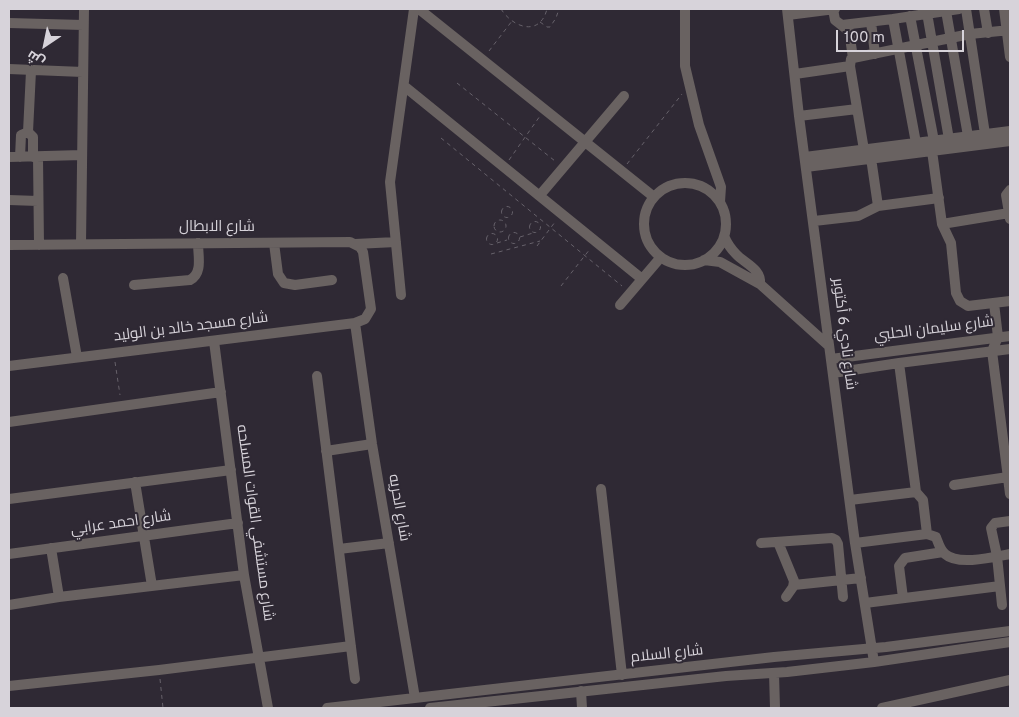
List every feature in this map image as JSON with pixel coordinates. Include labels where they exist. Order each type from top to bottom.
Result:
[{"type":"street","points":[[81,244],[84,9]]},
{"type":"street","points":[[401,295],[390,182],[414,9]]},
{"type":"street","points":[[420,9],[654,197]]},
{"type":"street","points":[[685,9],[685,66],[699,125],[721,187],[720,202]]},
{"type":"street","points":[[788,12],[834,9],[835,20],[849,31],[851,62],[864,150]]},
{"type":"street","points":[[842,25],[959,9]]},
{"type":"street","points":[[966,9],[985,134]]},
{"type":"street","points":[[984,9],[988,32]]},
{"type":"street","points":[[1004,9],[1010,57]]},
{"type":"street","points":[[946,11],[968,136]]},
{"type":"street","name":"شارع نادي 6 أكتوبر","points":[[788,12],[799,116],[855,543],[874,662]]},
{"type":"street","points":[[927,13],[950,144]]},
{"type":"street","points":[[910,16],[917,46],[933,146],[942,224],[951,242],[956,293],[960,301],[968,306],[1010,301]]},
{"type":"street","points":[[893,19],[916,143]]},
{"type":"street","points":[[872,22],[875,54]]},
{"type":"street","points":[[9,23],[83,26]]},
{"type":"street","points":[[795,74],[950,38],[970,34],[1008,31]]},
{"type":"street","points":[[9,69],[82,72]]},
{"type":"street","points":[[28,132],[31,71]]},
{"type":"street","points":[[404,86],[642,279]]},
{"type":"street","points":[[540,196],[624,96]]},
{"type":"street","points":[[799,116],[857,109]]},
{"type":"street","points":[[950,144],[968,136],[1010,131]]},
{"type":"street","points":[[28,132],[22,136],[14,157],[82,155]]},
{"type":"street","points":[[28,132],[33,136],[39,245]]},
{"type":"street","points":[[805,162],[871,158],[950,144],[1010,141]]},
{"type":"street","points":[[805,162],[864,150],[916,143],[933,146]]},
{"type":"street","points":[[871,158],[878,206]]},
{"type":"street","points":[[688,183],[703,187],[720,202],[725,215],[724,236],[717,250],[704,260],[690,264],[675,263],[661,257],[651,246],[644,225],[647,210],[654,197],[660,192],[673,184],[688,183]]},
{"type":"street","points":[[942,224],[1009,216],[1006,195],[1010,190]]},
{"type":"street","points":[[814,221],[858,216],[878,206],[938,198]]},
{"type":"street","points":[[9,200],[38,201]]},
{"type":"street","points":[[724,236],[734,252],[758,272],[761,278],[760,284]]},
{"type":"street","name":"شارع الابطال","points":[[9,245],[344,241],[355,244],[396,242]]},
{"type":"street","points":[[274,243],[278,274],[284,283],[295,286],[332,280]]},
{"type":"street","points":[[134,285],[190,280],[194,278],[198,274],[199,269],[198,244]]},
{"type":"street","points":[[355,244],[363,252],[371,309],[365,319],[355,323]]},
{"type":"street","points":[[620,306],[661,257]]},
{"type":"street","points":[[704,260],[720,262],[760,284],[830,346]]},
{"type":"street","points":[[64,278],[77,357]]},
{"type":"street","points":[[994,303],[998,337],[992,351],[1007,445],[1010,494]]},
{"type":"street","name":"شارع مسجد خالد بن الوليد","points":[[9,366],[355,323]]},
{"type":"street","name":"شارع الحريه","points":[[355,323],[372,444],[415,698]]},
{"type":"street","name":"شارع سليمان الحلبي","points":[[831,359],[1010,336]]},
{"type":"street","name":"شارع مستشفي القوات المسلحه","points":[[214,340],[244,575],[268,708]]},
{"type":"street","name":"شارع سليمان الحلبي","points":[[833,373],[1010,349]]},
{"type":"street","points":[[899,363],[916,492],[923,500],[928,534]]},
{"type":"street","points":[[317,376],[355,679]]},
{"type":"street","points":[[9,422],[221,392]]},
{"type":"street","points":[[326,451],[372,444]]},
{"type":"street","points":[[9,499],[230,470]]},
{"type":"street","points":[[954,485],[1008,477]]},
{"type":"street","points":[[135,482],[152,586]]},
{"type":"street","points":[[601,489],[622,675]]},
{"type":"street","points":[[850,500],[916,492]]},
{"type":"street","points":[[1002,605],[991,528],[999,522],[1010,521]]},
{"type":"street","name":"شارع احمد عرابي","points":[[9,554],[238,523]]},
{"type":"street","points":[[855,543],[928,534],[936,536],[943,552],[951,558],[958,560],[1010,554]]},
{"type":"street","points":[[761,543],[832,538],[836,540],[838,544],[842,598]]},
{"type":"street","points":[[778,542],[794,577],[794,585],[786,597]]},
{"type":"street","points":[[339,549],[389,543]]},
{"type":"street","points":[[52,548],[59,597]]},
{"type":"street","points":[[903,598],[899,566],[901,561],[905,558],[943,552]]},
{"type":"street","points":[[9,606],[59,597],[244,575]]},
{"type":"street","points":[[794,585],[861,578]]},
{"type":"street","points":[[865,603],[1000,586]]},
{"type":"street","name":"شارع السلام","points":[[328,708],[774,657],[872,649],[1010,631]]},
{"type":"street","name":"شارع السلام","points":[[430,708],[726,676],[774,674],[874,662],[1010,642]]},
{"type":"street","points":[[9,686],[352,646]]},
{"type":"street","points":[[725,663],[726,676]]},
{"type":"street","points":[[774,674],[775,708]]},
{"type":"street","points":[[882,708],[908,705],[1010,680]]},
{"type":"street","points":[[581,692],[582,708]]},
{"type":"path","points":[[501,9],[512,20],[525,27],[532,27],[540,22],[547,9]]},
{"type":"path","points":[[540,22],[550,27],[556,18],[558,9]]},
{"type":"path","points":[[483,59],[512,20]]},
{"type":"path","points":[[457,83],[563,168]]},
{"type":"path","points":[[622,171],[689,86]]},
{"type":"path","points":[[504,167],[544,109]]},
{"type":"path","points":[[441,138],[631,293]]},
{"type":"path","points":[[497,231],[494,224],[498,220],[503,221],[513,214],[512,209],[508,207],[502,212],[506,218]]},
{"type":"path","points":[[495,234],[497,231],[504,230],[506,225],[503,221]]},
{"type":"path","points":[[515,244],[520,238],[537,233],[540,230],[538,222],[531,224],[530,229],[534,233]]},
{"type":"path","points":[[537,246],[555,222]]},
{"type":"path","points":[[509,240],[509,235],[514,233],[520,238]]},
{"type":"path","points":[[495,234],[498,238],[496,243]]},
{"type":"path","points":[[495,234],[488,235],[487,240],[491,244],[509,240]]},
{"type":"path","points":[[509,240],[516,247]]},
{"type":"path","points":[[491,254],[540,241]]},
{"type":"path","points":[[561,286],[596,241]]},
{"type":"path","points":[[114,352],[121,406]]},
{"type":"path","points":[[159,670],[163,708]]}]
